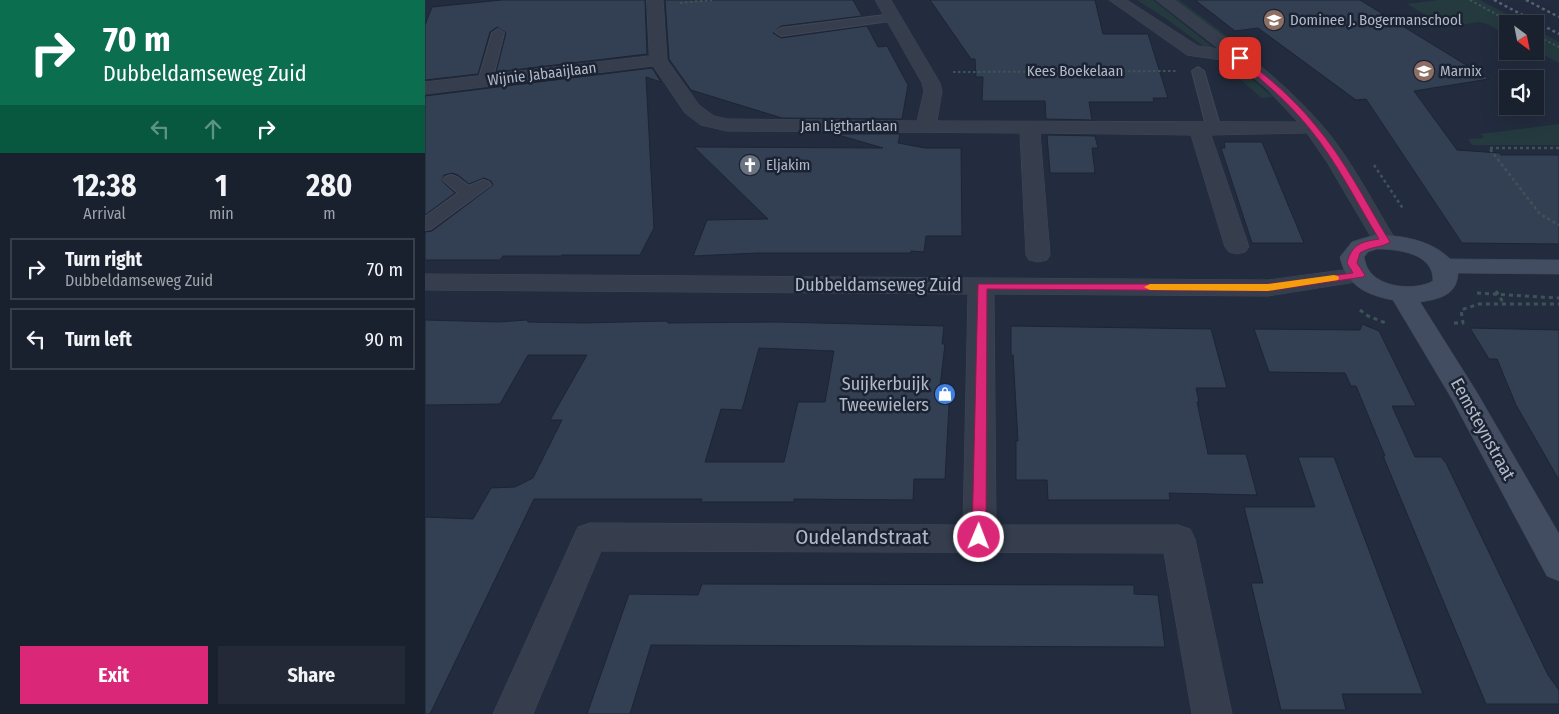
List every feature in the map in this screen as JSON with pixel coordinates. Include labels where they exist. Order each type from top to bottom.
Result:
[{"type":"street","points":[[883,0],[933,91],[926,127]]},
{"type":"street","points":[[1117,0],[1193,51],[1238,57]]},
{"type":"street","points":[[1164,0],[1267,80],[1313,127],[1338,163],[1385,242]]},
{"type":"street","points":[[655,3],[658,60]]},
{"type":"street","name":"Wijnie Jabaaijlaan","points":[[425,88],[658,60]]},
{"type":"street","name":"Jan Ligthartlaan","points":[[658,60],[692,110],[716,124],[1030,129],[1284,129],[1313,127]]},
{"type":"street","points":[[1030,129],[1039,255]]},
{"type":"street","points":[[1206,129],[1237,247]]},
{"type":"street","points":[[1385,242],[1418,248],[1432,256],[1443,266],[1446,278],[1445,284],[1440,288],[1424,294],[1402,294],[1378,287],[1359,275],[1352,263],[1355,252],[1367,244],[1385,242]]},
{"type":"street","points":[[1443,266],[1559,266]]},
{"type":"street","name":"Dubbeldamseweg Zuid","points":[[425,282],[1268,288],[1359,275]]},
{"type":"street","points":[[979,537],[981,286]]},
{"type":"street","name":"Eemsteynstraat","points":[[1402,294],[1466,398],[1559,566]]},
{"type":"street","name":"Oudelandstraat","points":[[513,714],[590,537],[1178,538],[1212,714]]},
{"type":"lane","points":[[781,32],[893,18]]},
{"type":"lane","points":[[485,81],[498,33]]},
{"type":"lane","points":[[1199,73],[1206,129]]},
{"type":"lane","points":[[451,180],[468,193]]},
{"type":"lane","points":[[425,225],[468,193],[483,185]]},
{"type":"path","points":[[655,3],[712,0]]},
{"type":"path","points":[[1470,0],[1499,16]]},
{"type":"path","points":[[1544,40],[1559,48]]},
{"type":"path","name":"Kees Boekelaan","points":[[924,72],[1199,73]]},
{"type":"path","points":[[1559,148],[1489,148],[1540,214],[1559,225]]},
{"type":"path","points":[[1474,292],[1559,298]]},
{"type":"path","points":[[1498,294],[1504,304]]},
{"type":"green space","points":[[1137,0],[1153,0],[1215,49],[1206,48]]},
{"type":"green space","points":[[1173,0],[1179,0],[1252,55],[1248,55]]},
{"type":"green space","points":[[1439,0],[1480,0],[1508,15],[1499,15],[1499,31],[1479,22],[1446,27],[1407,4]]},
{"type":"green space","points":[[1544,34],[1559,42],[1559,63],[1544,55]]},
{"type":"green space","points":[[1216,57],[1225,57],[1273,97],[1261,98]]},
{"type":"green space","points":[[1559,124],[1559,145],[1472,145],[1468,139],[1484,138],[1481,134]]},
{"type":"building","points":[[502,0],[645,0],[647,54],[496,72],[506,33],[497,27],[490,32],[478,74],[425,80],[425,25],[432,7]]},
{"type":"building","points":[[665,0],[853,0],[862,16],[781,26],[773,33],[781,38],[867,26],[878,47],[887,46],[908,85],[902,119],[782,118],[691,90],[669,59]]},
{"type":"building","points":[[930,0],[1095,0],[1103,34],[1148,34],[1168,98],[1153,98],[1154,102],[1089,102],[1092,120],[1046,119],[1045,101],[982,101],[983,77],[976,77],[975,59],[971,59]]},
{"type":"building","points":[[1195,0],[1360,0],[1489,79],[1414,91],[1457,150],[1499,153],[1501,155],[1559,155],[1559,244],[1462,243],[1366,99],[1356,100],[1258,28],[1235,31]]},
{"type":"building","points":[[652,68],[661,82],[646,77],[654,228],[640,255],[503,256],[500,260],[425,260],[425,232],[432,231],[493,185],[491,181],[484,178],[469,184],[458,175],[452,173],[444,175],[442,181],[455,193],[425,215],[425,96]]},
{"type":"building","points":[[835,134],[900,134],[898,143],[925,148],[961,148],[962,236],[926,236],[924,252],[911,251],[911,253],[758,253],[693,256],[707,220],[768,219],[694,147],[883,148]]},
{"type":"building","points":[[1047,135],[1095,136],[1098,148],[1092,148],[1095,173],[1050,173]]},
{"type":"building","points":[[1224,142],[1262,142],[1304,243],[1252,243],[1221,148],[1225,148]]},
{"type":"building","points":[[425,320],[499,322],[527,320],[528,322],[583,323],[667,321],[668,323],[777,322],[944,326],[942,344],[945,344],[940,387],[950,387],[945,479],[914,479],[913,500],[794,499],[794,502],[701,502],[702,499],[534,499],[430,714],[425,714],[425,517],[473,519],[491,488],[515,487],[533,478],[562,420],[550,420],[587,355],[528,355],[500,404],[425,405]],"holes":[[[759,348],[834,351],[825,402],[798,402],[784,462],[705,462],[721,409],[742,410]]]},
{"type":"building","points":[[1362,324],[1379,331],[1416,406],[1392,406],[1415,457],[1441,457],[1446,463],[1548,675],[1559,690],[1559,704],[1486,704],[1356,386],[1351,386],[1345,373],[1269,372],[1254,329],[1360,330]]},
{"type":"building","points":[[1011,326],[1211,329],[1227,388],[1196,388],[1199,402],[1197,402],[1208,454],[1246,454],[1257,495],[1169,493],[1170,500],[1048,500],[1047,480],[1016,480],[1016,441],[1018,441],[1013,355],[1011,355]]},
{"type":"building","points":[[1470,328],[1559,330],[1559,480],[1516,405],[1497,359],[1489,359]]},
{"type":"building","points":[[1298,457],[1334,457],[1423,694],[1342,694],[1346,710],[1281,710],[1251,583],[1263,583],[1244,507],[1315,507]]},
{"type":"building","points":[[702,584],[1134,585],[1134,594],[1158,595],[1165,647],[651,645],[630,714],[587,714],[629,594],[698,595]]},
{"type":"railway","points":[[1494,0],[1559,34]]},
{"type":"railway","points":[[1526,0],[1559,17]]},
{"type":"slow traffic","points":[[1150,287],[1268,288],[1334,278]]},
{"type":"place","name":"Dominee J. Bogermanschool","points":[[1274,20]]},
{"type":"place","name":"Marnix","points":[[1424,71]]},
{"type":"place","name":"Eljakim","points":[[750,165]]},
{"type":"place","name":"Suijkerbuijk Tweewielers","points":[[945,394]]},
{"type":"route","points":[[979,537],[981,286],[1268,288],[1359,275],[1352,263],[1355,252],[1367,244],[1385,242],[1338,163],[1313,127],[1267,80],[1240,58]]}]
